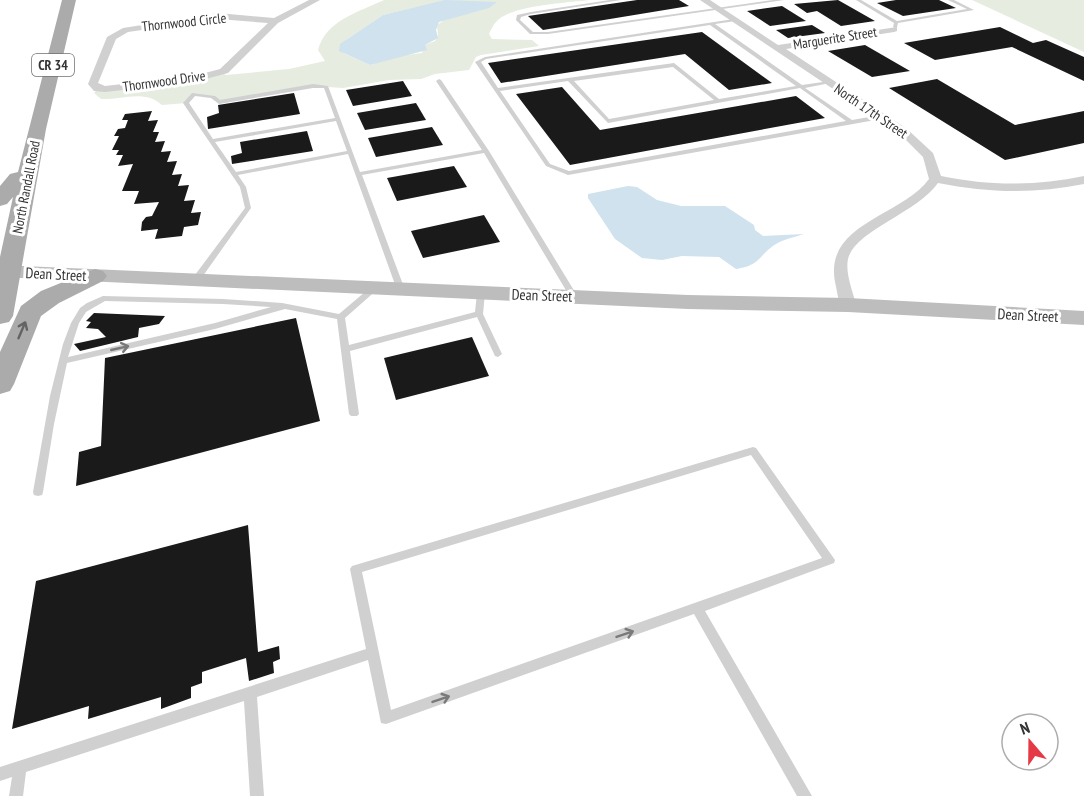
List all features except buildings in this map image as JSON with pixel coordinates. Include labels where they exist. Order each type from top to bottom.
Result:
[{"type":"main road","name":"North Randall Road","points":[[0,316],[5,271],[69,0]]},
{"type":"main road","name":"North Randall Road","points":[[0,235],[17,178],[37,129]]},
{"type":"main road","name":"North Randall Road","points":[[0,200],[17,178]]},
{"type":"main road","points":[[0,384],[30,312],[50,297],[96,276]]},
{"type":"street","name":"Thornwood Drive","points":[[94,87],[105,89],[183,80],[220,72],[229,68],[275,21],[316,0]]},
{"type":"street","name":"North 17th Street","points":[[704,0],[881,117],[919,145],[934,166],[935,179]]},
{"type":"street","name":"Thornwood Circle","points":[[94,87],[93,84],[112,37],[126,30],[218,16],[275,21]]},
{"type":"street","name":"Marguerite Street","points":[[776,48],[895,25]]},
{"type":"street","points":[[848,305],[842,278],[841,259],[845,247],[857,235],[916,203],[927,194],[935,179],[974,187],[1013,191],[1046,188],[1084,180]]},
{"type":"street","name":"Dean Street","points":[[5,271],[375,288],[401,290],[480,304],[574,297],[848,305],[1084,318]]},
{"type":"lane","points":[[619,0],[531,13],[519,16],[518,20],[532,33],[548,33],[782,0]]},
{"type":"lane","points":[[858,0],[895,25],[972,10],[950,0]]},
{"type":"lane","points":[[734,20],[481,59],[478,62],[548,165],[568,173],[881,117]]},
{"type":"lane","points":[[710,23],[851,122]]},
{"type":"lane","points":[[497,90],[674,65],[718,101]]},
{"type":"lane","points":[[570,80],[608,121],[828,82]]},
{"type":"lane","points":[[440,81],[486,151],[574,297]]},
{"type":"lane","points":[[195,281],[248,208],[243,187],[186,103],[194,94],[213,97],[219,102],[313,86],[326,87],[401,290]]},
{"type":"lane","points":[[211,141],[338,119]]},
{"type":"lane","points":[[358,174],[486,151]]},
{"type":"lane","points":[[234,174],[350,152]]},
{"type":"lane","points":[[341,317],[375,288]]},
{"type":"lane","points":[[38,492],[63,361],[75,323],[84,308],[103,298],[287,306],[341,317]]},
{"type":"lane","points":[[345,349],[480,304],[498,354]]},
{"type":"lane","points":[[63,361],[215,326],[287,306]]},
{"type":"lane","points":[[341,317],[354,414]]},
{"type":"lane","points":[[753,451],[830,560],[696,608],[386,718],[356,569],[753,451]]},
{"type":"lane","points":[[696,608],[805,796]]},
{"type":"lane","points":[[0,774],[373,653]]},
{"type":"lane","points":[[250,693],[257,796]]},
{"type":"lane","points":[[16,796],[20,767]]},
{"type":"shaded area","points":[[384,0],[589,0],[526,8],[503,16],[491,29],[489,34],[492,39],[532,40],[539,46],[481,55],[476,57],[469,70],[435,74],[421,79],[389,80],[343,88],[313,86],[219,102],[213,97],[194,94],[186,103],[162,105],[148,97],[101,99],[94,93],[98,89],[220,72],[226,75],[289,69],[325,61],[318,50],[328,31],[354,13]],"holes":[[[417,7],[443,21],[437,25],[438,35],[435,41],[425,45],[422,53],[399,56],[370,65],[343,53],[346,40],[383,15]]]},
{"type":"shaded area","points":[[972,0],[1084,0],[1084,52]]},
{"type":"water","points":[[445,0],[497,2],[489,8],[439,22],[436,30],[438,38],[425,45],[427,50],[370,65],[339,51],[340,44],[383,15]]},
{"type":"water","points":[[628,186],[637,187],[657,200],[681,206],[725,206],[754,225],[755,230],[763,236],[804,234],[779,242],[751,265],[736,269],[719,257],[682,256],[662,260],[642,258],[615,239],[588,198],[588,194]]}]
